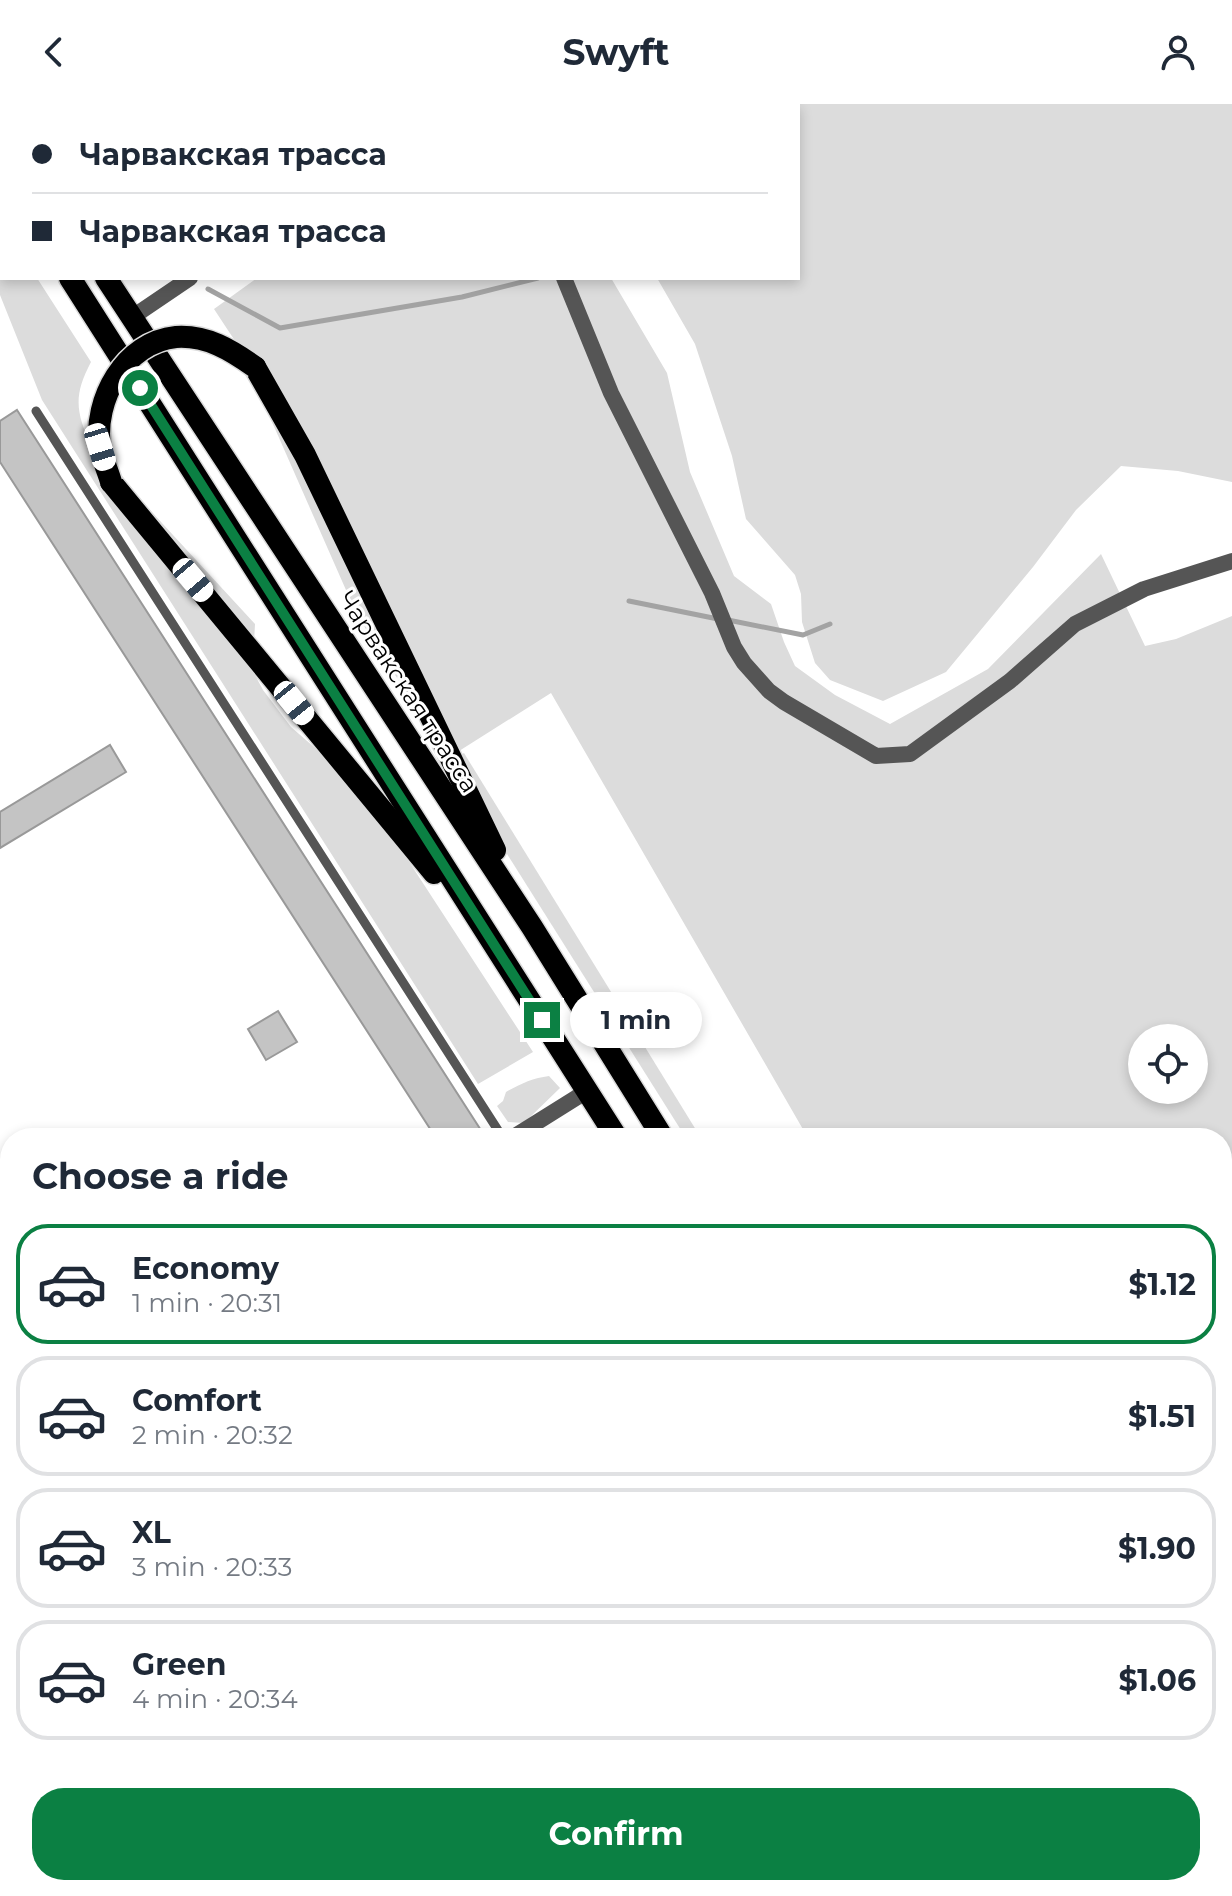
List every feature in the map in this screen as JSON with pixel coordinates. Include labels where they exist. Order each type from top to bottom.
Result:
[{"type":"highway","points":[[71,280],[611,1128]]},
{"type":"highway","name":"Чарвакская трасса","points":[[107,280],[532,927],[657,1128]]},
{"type":"highway","points":[[498,949],[111,482],[100,447],[100,420],[113,380],[136,355],[155,343],[175,337],[187,338],[227,348],[255,367],[305,455],[532,927]]},
{"type":"highway","points":[[587,1091],[604,1128]]},
{"type":"street","points":[[131,318],[187,280]]},
{"type":"street","points":[[565,280],[611,393],[712,593],[734,647],[769,691],[876,756],[910,754],[1010,681],[1075,624],[1144,589],[1232,561]]},
{"type":"street","points":[[528,1128],[587,1091]]},
{"type":"lane","points":[[36,411],[497,1128]]},
{"type":"shaded area","points":[[800,104],[1232,104],[1232,482],[1178,471],[1121,466],[1076,510],[946,672],[883,701],[830,680],[815,663],[802,622],[801,594],[795,575],[746,519],[732,456],[695,344],[658,280],[800,280]]},
{"type":"shaded area","points":[[0,280],[38,280],[91,362],[81,385],[79,404],[91,446],[255,624],[253,660],[255,675],[263,690],[291,727],[361,788],[533,1052],[478,1084],[42,400],[0,295]]},
{"type":"shaded area","points":[[254,280],[612,280],[667,373],[690,472],[734,576],[771,604],[795,666],[835,695],[890,724],[988,669],[1101,554],[1145,646],[1176,639],[1232,616],[1232,1128],[802,1128],[551,693],[448,758],[357,615],[239,347],[214,309]]},
{"type":"shaded area","points":[[464,753],[695,1128],[680,1128],[449,762]]},
{"type":"shaded area","points":[[549,1076],[560,1088],[524,1123],[508,1122],[497,1106],[506,1092]]},
{"type":"building","points":[[17,410],[480,1128],[430,1128],[0,462],[0,421]]},
{"type":"building","points":[[110,745],[126,772],[0,848],[0,812]]},
{"type":"building","points":[[278,1011],[297,1042],[266,1060],[248,1029]]},
{"type":"waterway","points":[[208,289],[280,328],[462,297],[530,280]]},
{"type":"waterway","points":[[629,601],[718,619]]},
{"type":"waterway","points":[[728,620],[803,635],[830,624]]},
{"type":"route","points":[[140,388],[542,1020]]}]
